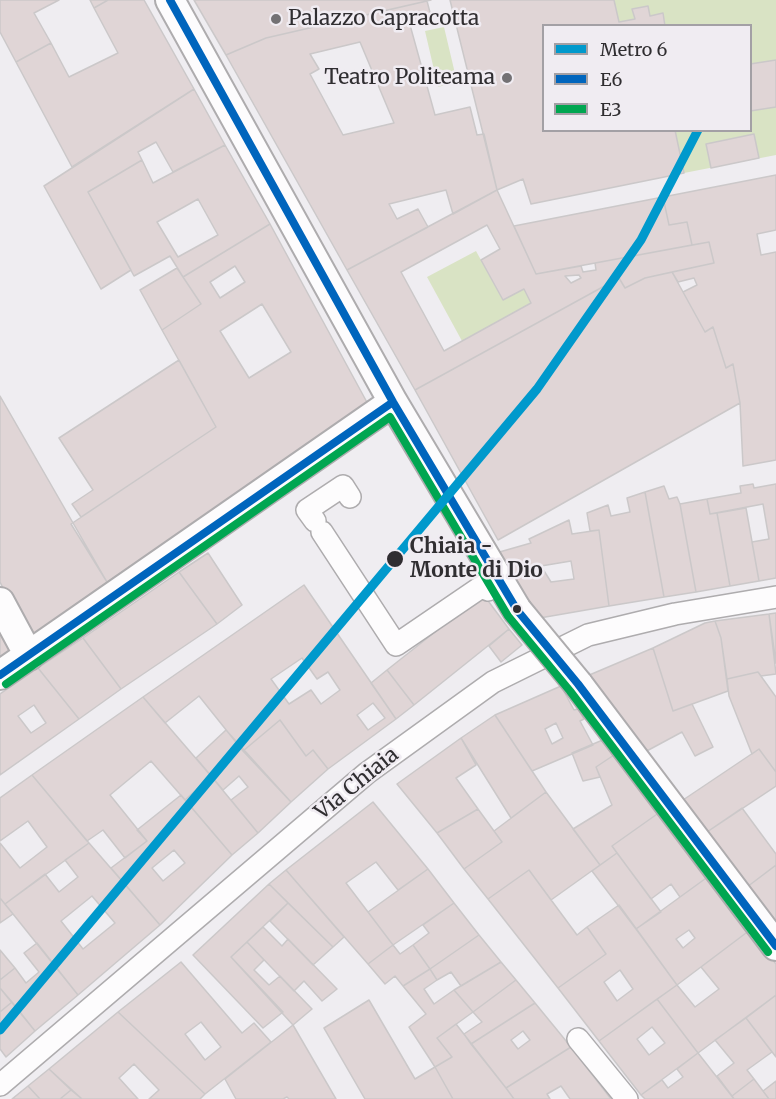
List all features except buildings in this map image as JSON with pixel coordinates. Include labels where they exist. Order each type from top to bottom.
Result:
[{"type":"street","points":[[170,0],[393,402],[517,610],[578,684],[776,946]]},
{"type":"street","points":[[0,675],[393,402]]},
{"type":"street","points":[[350,497],[343,486],[307,510],[396,645],[453,598],[484,585],[488,591]]},
{"type":"street","name":"Via Chiaia","points":[[0,1085],[367,773],[493,682],[588,635],[675,614],[776,597]]},
{"type":"street","points":[[0,602],[29,656]]},
{"type":"street","points":[[578,1039],[627,1099]]},
{"type":"green space","points":[[614,0],[776,0],[776,155],[684,173],[675,132],[752,132],[752,24],[665,24],[663,13],[650,16],[648,6],[633,10],[635,19],[619,22]]},
{"type":"green space","points":[[444,27],[457,82],[438,87],[425,31]]},
{"type":"green space","points":[[476,251],[503,300],[524,289],[531,303],[462,341],[427,277]]},
{"type":"metro line","name":"6","points":[[0,1030],[537,389],[641,240],[697,132]]},
{"type":"transit line","name":"E6","points":[[170,0],[393,402],[517,610],[578,684],[776,946]]},
{"type":"transit line","name":"E6","points":[[0,675],[393,402]]},
{"type":"transit line","name":"E3","points":[[6,684],[390,417],[508,616],[570,691],[768,952]]},
{"type":"place","name":"Palazzo Capracotta","points":[[276,19]]},
{"type":"place","name":"Teatro Politeama","points":[[507,78]]},
{"type":"place","name":"Chiaia - Monte di Dio","points":[[395,559]]}]
